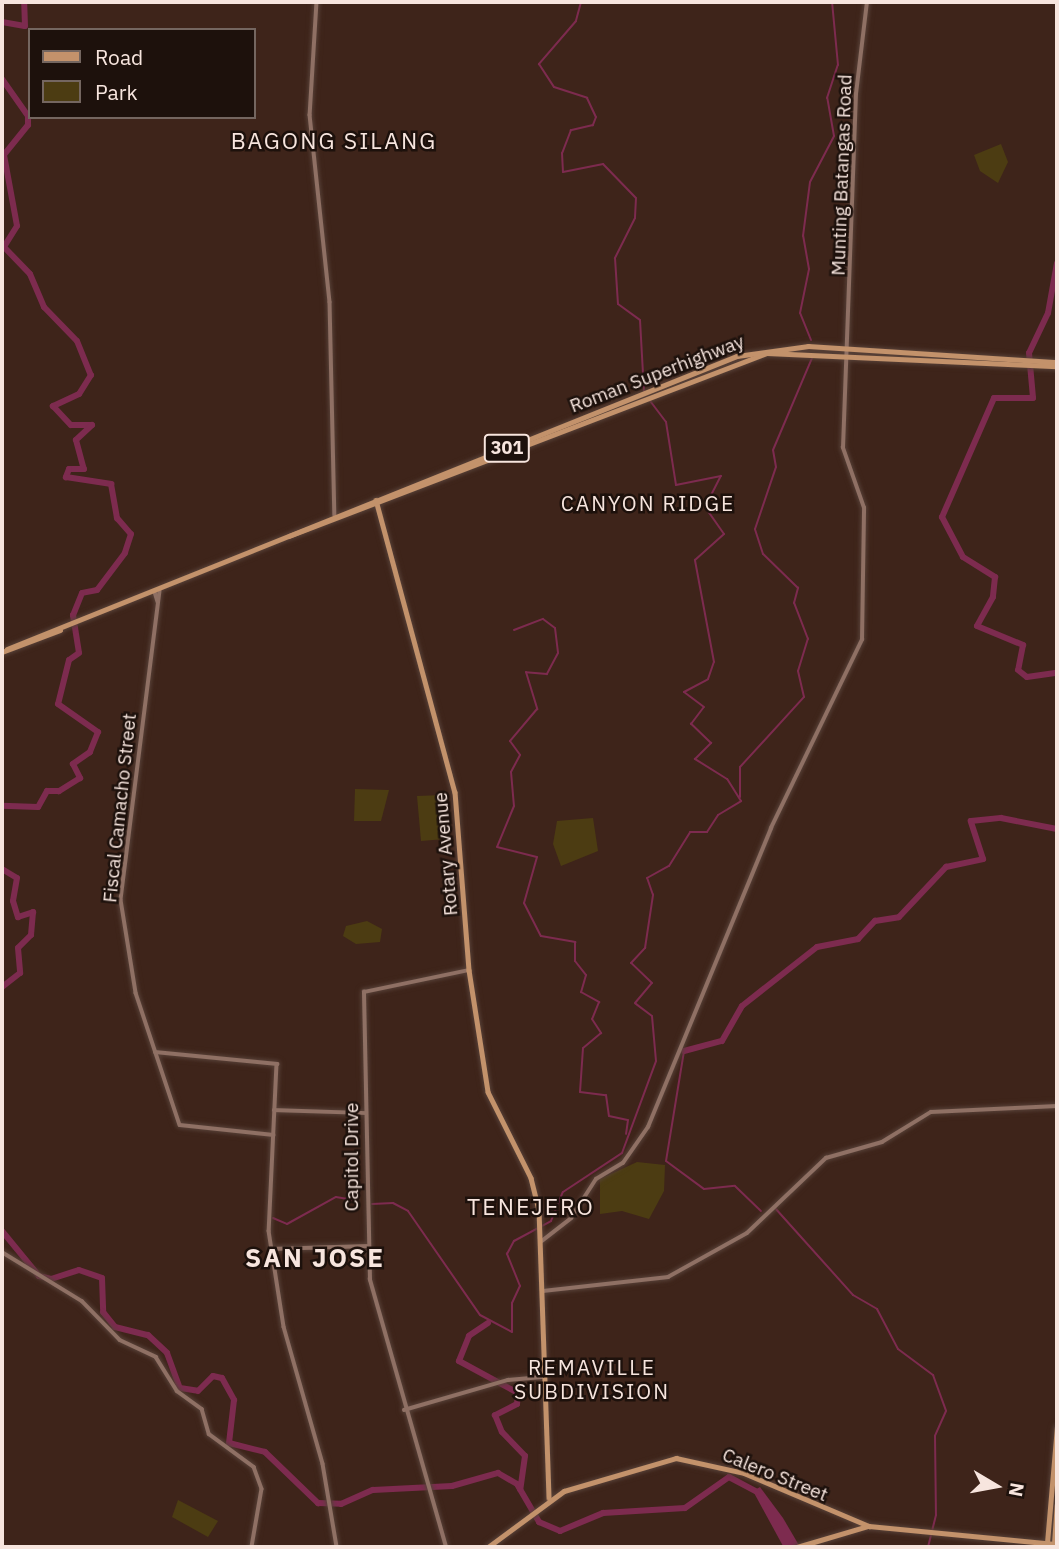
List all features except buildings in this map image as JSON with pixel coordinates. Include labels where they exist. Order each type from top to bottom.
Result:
[{"type":"main road","name":"Roman Superhighway","points":[[288,536],[639,396],[767,349],[850,351],[1057,364]]},
{"type":"main road","name":"Roman Superhighway","points":[[4,651],[158,592],[335,515],[377,501]]},
{"type":"main road","name":"Rotary Avenue","points":[[377,501],[444,736],[457,806],[469,970],[488,1092],[531,1178],[541,1228],[544,1291],[542,1377],[549,1498]]},
{"type":"main road","points":[[1047,1543],[1057,1427]]},
{"type":"main road","name":"Calero Street","points":[[488,1547],[549,1498],[586,1482],[684,1458],[744,1473],[869,1525]]},
{"type":"main road","points":[[799,1547],[869,1525],[931,1529],[1056,1544],[1057,1505]]},
{"type":"street","points":[[317,2],[310,115],[330,302],[335,515]]},
{"type":"street","name":"Munting Batangas Road","points":[[542,1241],[571,1218],[596,1179],[624,1163],[648,1127],[771,828],[862,640],[864,508],[844,454],[850,351],[856,94],[867,2]]},
{"type":"street","name":"Fiscal Camacho Street","points":[[158,592],[121,900],[136,992],[180,1125],[273,1135]]},
{"type":"street","name":"Capitol Drive","points":[[446,1547],[376,1313],[367,1247],[363,992],[469,970]]},
{"type":"street","points":[[155,1052],[277,1064],[271,1249],[337,1547]]},
{"type":"street","points":[[544,1291],[668,1277],[747,1233],[826,1158],[882,1142],[931,1112],[1057,1106]]},
{"type":"street","points":[[274,1110],[366,1113]]},
{"type":"street","points":[[271,1249],[367,1247]]},
{"type":"street","points":[[2,1252],[82,1301],[120,1340],[156,1357],[177,1391],[202,1409],[209,1434],[254,1466],[262,1489],[252,1547]]},
{"type":"street","points":[[404,1410],[508,1380],[542,1377]]},
{"type":"green space","points":[[1001,144],[1008,162],[998,183],[980,171],[974,155]]},
{"type":"green space","points":[[355,789],[389,790],[381,821],[354,821]]},
{"type":"green space","points":[[443,795],[445,839],[421,841],[417,796]]},
{"type":"green space","points":[[593,818],[598,851],[561,866],[553,844],[557,821]]},
{"type":"green space","points":[[367,921],[382,929],[380,942],[356,944],[343,936],[346,926]]},
{"type":"green space","points":[[637,1162],[665,1165],[664,1191],[649,1219],[622,1211],[600,1214],[600,1179]]},
{"type":"green space","points":[[178,1500],[218,1521],[208,1537],[172,1517]]},
{"type":"shaded area","points":[[760,1487],[800,1547],[783,1546],[753,1491]]},
{"type":"waterway","points":[[2,22],[25,26],[24,2]]},
{"type":"waterway","points":[[581,2],[576,21],[539,64],[554,87],[587,98],[596,117],[593,125],[571,130],[562,153],[563,172],[603,164],[636,198],[635,218],[615,258],[618,304],[640,320],[644,391]]},
{"type":"waterway","points":[[811,340],[800,313],[809,269],[803,236],[810,182],[834,136],[827,98],[838,65],[832,2]]},
{"type":"waterway","points":[[2,79],[28,116],[28,125],[4,155],[17,226],[4,247],[30,274],[44,307],[77,341],[91,375],[79,394],[53,406],[71,425],[92,425],[76,440],[84,469],[69,469],[66,477],[111,484],[117,518],[131,534],[125,553],[97,590],[82,593],[73,615],[79,653],[69,660],[58,704],[98,732],[90,752],[73,764],[80,778],[59,791],[47,791],[38,807],[2,806]]},
{"type":"waterway","points":[[1057,263],[1048,313],[1029,353],[1033,398],[994,398],[942,517],[963,557],[995,577],[993,597],[977,626],[1023,645],[1018,670],[1027,677],[1057,673]]},
{"type":"waterway","points":[[740,797],[740,767],[804,697],[798,671],[808,639],[794,603],[798,588],[763,554],[755,529],[776,467],[773,450],[812,358]]},
{"type":"waterway","points":[[372,1204],[393,1203],[408,1211],[480,1315],[512,1332],[512,1303],[520,1286],[507,1254],[514,1241],[551,1221],[563,1192],[622,1153],[656,1061],[652,1016],[635,1003],[652,983],[631,963],[645,948],[653,895],[647,878],[669,866],[690,832],[707,832],[718,815],[741,801],[727,779],[695,759],[711,743],[691,724],[704,707],[684,692],[708,679],[714,662],[695,560],[724,534],[705,507],[721,476],[676,485],[666,422],[650,401]]},
{"type":"waterway","points":[[514,630],[543,619],[555,628],[558,653],[547,674],[526,672],[537,709],[510,741],[520,755],[511,772],[514,806],[497,847],[537,857],[524,903],[541,936],[575,942],[575,961],[586,975],[581,992],[599,1002],[592,1019],[601,1033],[583,1048],[580,1092],[606,1095],[609,1116],[628,1120],[626,1134]]},
{"type":"waterway","points":[[684,1051],[722,1041],[742,1006],[817,947],[858,939],[875,921],[899,917],[946,867],[983,859],[971,821],[1001,818],[1057,829]]},
{"type":"waterway","points":[[2,869],[17,878],[13,901],[18,917],[33,912],[31,935],[18,948],[20,973],[2,987]]},
{"type":"waterway","points":[[684,1051],[666,1161],[704,1189],[735,1186],[761,1211]]},
{"type":"waterway","points":[[273,1218],[287,1224],[336,1197],[358,1201]]},
{"type":"waterway","points":[[775,1208],[853,1295],[877,1309],[898,1349],[933,1375],[946,1411],[935,1436],[936,1515],[928,1547]]},
{"type":"waterway","points":[[2,1231],[39,1276],[51,1279],[79,1270],[102,1278],[103,1312],[115,1327],[148,1335],[167,1353],[180,1388],[198,1391],[213,1376],[222,1378],[234,1400],[229,1443],[265,1452],[318,1503],[341,1504],[373,1490],[452,1486],[498,1473],[517,1484],[539,1522],[560,1531],[603,1513],[685,1508],[729,1477],[761,1494]]},
{"type":"waterway","points":[[488,1323],[469,1336],[459,1361],[518,1393],[517,1404],[495,1415],[502,1432],[525,1456],[520,1490]]},
{"type":"district","name":"BAGONG SILANG","points":[[334,140]]},
{"type":"district","name":"CANYON RIDGE","points":[[648,503]]},
{"type":"district","name":"TENEJERO","points":[[531,1206]]},
{"type":"district","name":"SAN JOSE","points":[[315,1258]]},
{"type":"district","name":"REMAVILLE SUBDIVISION","points":[[592,1379]]}]
